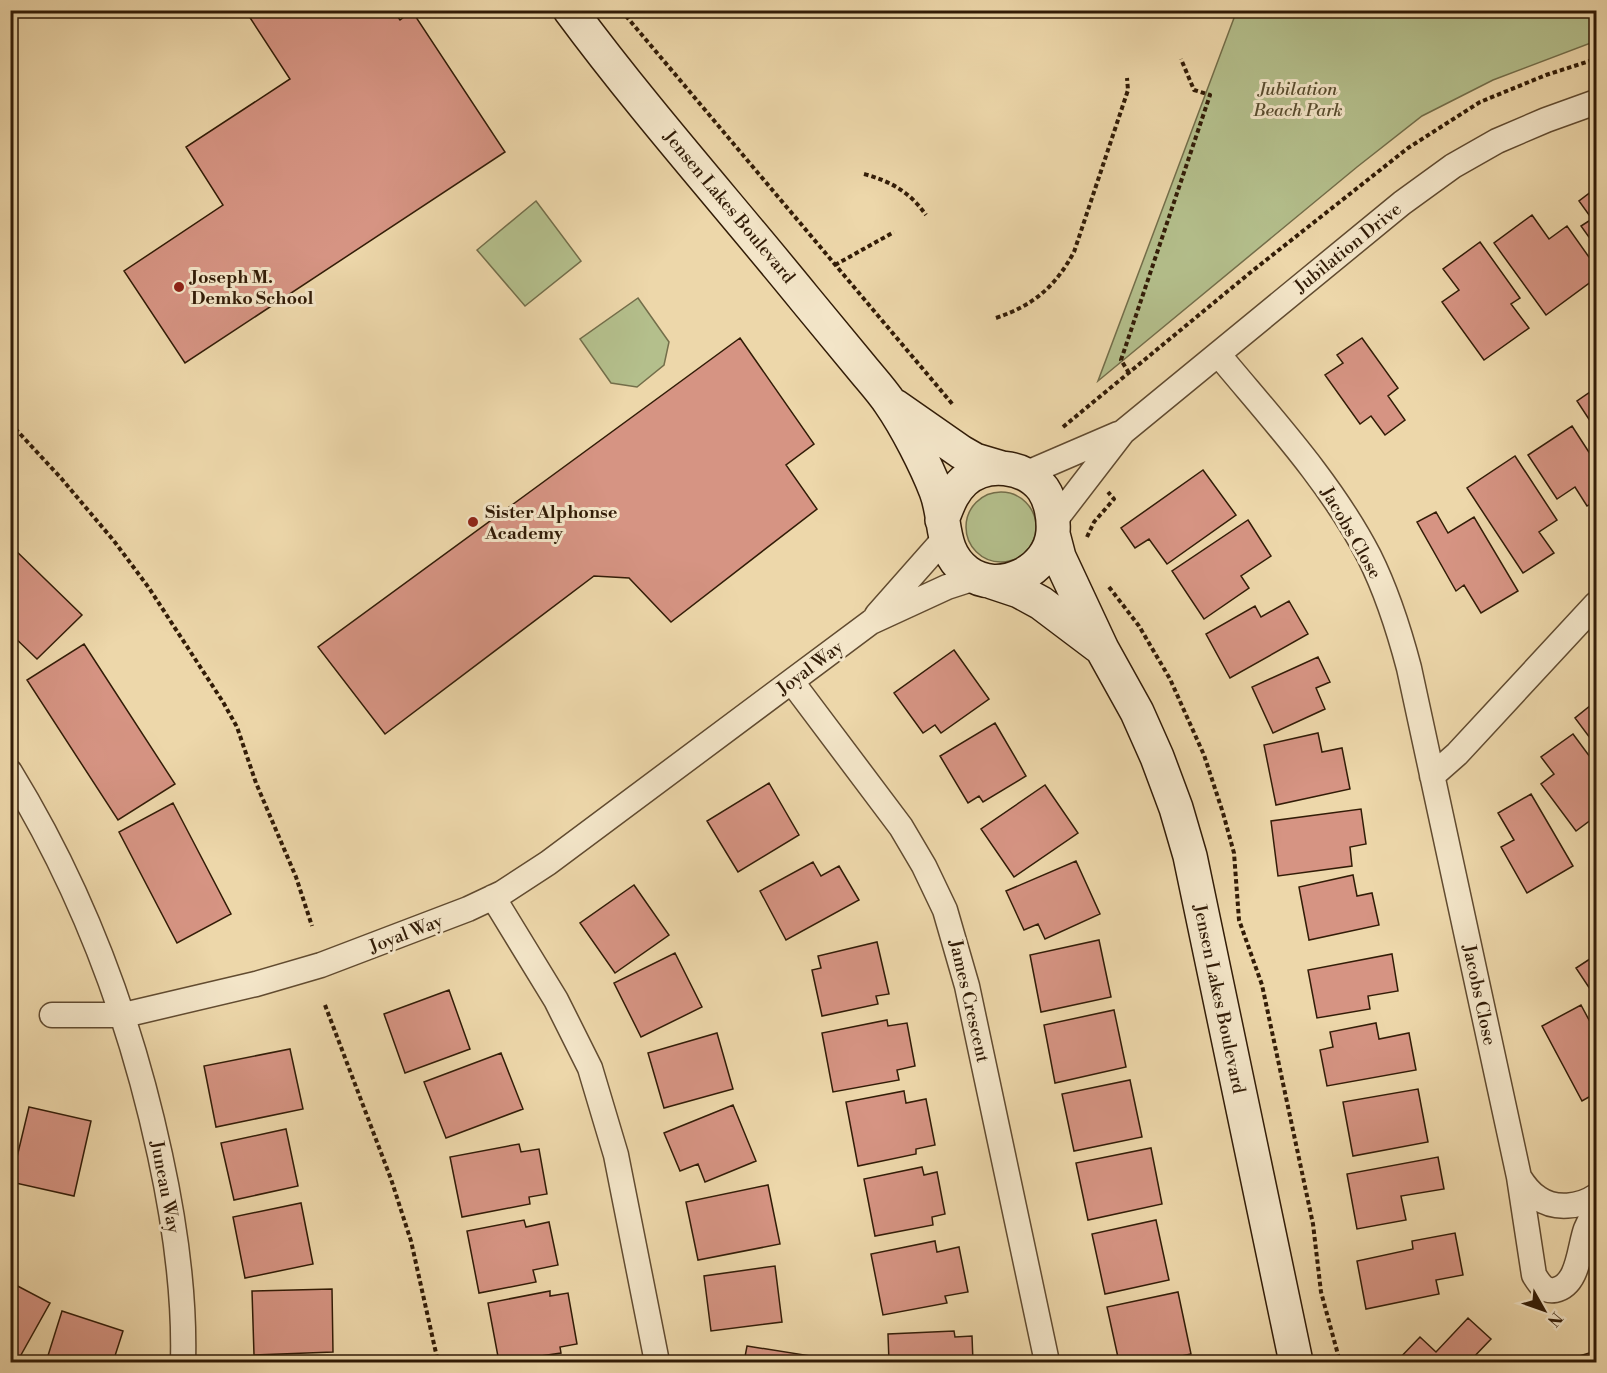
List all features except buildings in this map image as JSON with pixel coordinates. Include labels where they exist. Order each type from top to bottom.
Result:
[{"type":"street","name":"Jensen Lakes Boulevard","points":[[570,10],[707,181],[891,403],[930,476],[937,495],[944,529]]},
{"type":"street","name":"Jubilation Drive","points":[[1014,471],[1081,452],[1123,432],[1402,203],[1453,166],[1497,141],[1596,102]]},
{"type":"street","name":"Jacobs Close","points":[[1218,354],[1308,464],[1348,520],[1386,595],[1409,668],[1519,1177],[1534,1275],[1539,1284],[1547,1290],[1556,1290],[1569,1282],[1586,1230],[1596,1208]]},
{"type":"street","name":"Jensen Lakes Boulevard","points":[[891,403],[975,460],[1014,471]]},
{"type":"street","name":"Jubilation Drive","points":[[1053,529],[1123,432]]},
{"type":"street","points":[[983,469],[1014,471],[1043,489],[1053,511],[1053,529],[1047,554],[1032,570],[1010,580],[983,579],[968,573],[953,556],[944,529],[951,496],[964,480],[983,469]]},
{"type":"street","name":"Joyal Way","points":[[871,622],[944,529]]},
{"type":"street","name":"Jensen Lakes Boulevard","points":[[1053,529],[1059,557],[1102,649],[1137,712],[1176,808],[1190,856],[1296,1362]]},
{"type":"street","name":"Jensen Lakes Boulevard","points":[[983,579],[1019,591],[1041,603],[1102,649]]},
{"type":"street","name":"Joyal Way","points":[[52,1015],[124,1015],[256,984],[321,965],[447,918],[493,897],[548,863],[871,622],[947,587],[983,579]]},
{"type":"street","points":[[1432,777],[1457,754],[1596,604]]},
{"type":"street","name":"James Crescent","points":[[792,682],[901,826],[924,866],[945,910],[967,986],[1047,1362]]},
{"type":"street","points":[[10,772],[41,824],[75,893],[104,960],[124,1015]]},
{"type":"street","points":[[493,897],[556,1000],[590,1068],[616,1155],[657,1362]]},
{"type":"street","name":"Juneau Way","points":[[124,1015],[155,1134],[173,1220],[184,1318],[183,1362]]},
{"type":"street","name":"Jacobs Close","points":[[1519,1177],[1536,1198],[1548,1203],[1574,1205],[1588,1202],[1596,1196]]},
{"type":"path","points":[[621,10],[958,411]]},
{"type":"path","points":[[1129,373],[1120,360],[1210,95],[1194,90],[1181,59]]},
{"type":"path","points":[[1057,432],[1345,196],[1408,148],[1480,102],[1546,75],[1596,59]]},
{"type":"path","points":[[996,318],[1015,311],[1040,297],[1065,269],[1074,252],[1128,90],[1127,78]]},
{"type":"path","points":[[864,174],[882,179],[900,188],[926,215]]},
{"type":"path","points":[[835,265],[894,232]]},
{"type":"path","points":[[10,423],[61,478],[114,541],[149,588],[223,702],[237,726],[256,783],[296,877],[312,926]]},
{"type":"path","points":[[326,1005],[391,1179],[411,1241],[438,1362]]},
{"type":"green space","name":"Jubilation Beach Park","points":[[1237,10],[1596,11],[1596,41],[1493,80],[1422,116],[1098,381]]},
{"type":"green space","points":[[536,201],[581,261],[525,306],[477,250]]},
{"type":"green space","points":[[638,298],[669,342],[664,365],[637,387],[611,383],[580,339]]},
{"type":"green space","points":[[1001,492],[1014,495],[1026,502],[1033,514],[1036,527],[1033,540],[1026,552],[1014,559],[1001,562],[988,559],[976,552],[969,540],[966,527],[969,514],[976,502],[988,495]]},
{"type":"place","name":"Joseph M. Demko School","points":[[179,287]]},
{"type":"place","name":"Sister Alphonse Academy","points":[[473,522]]}]
